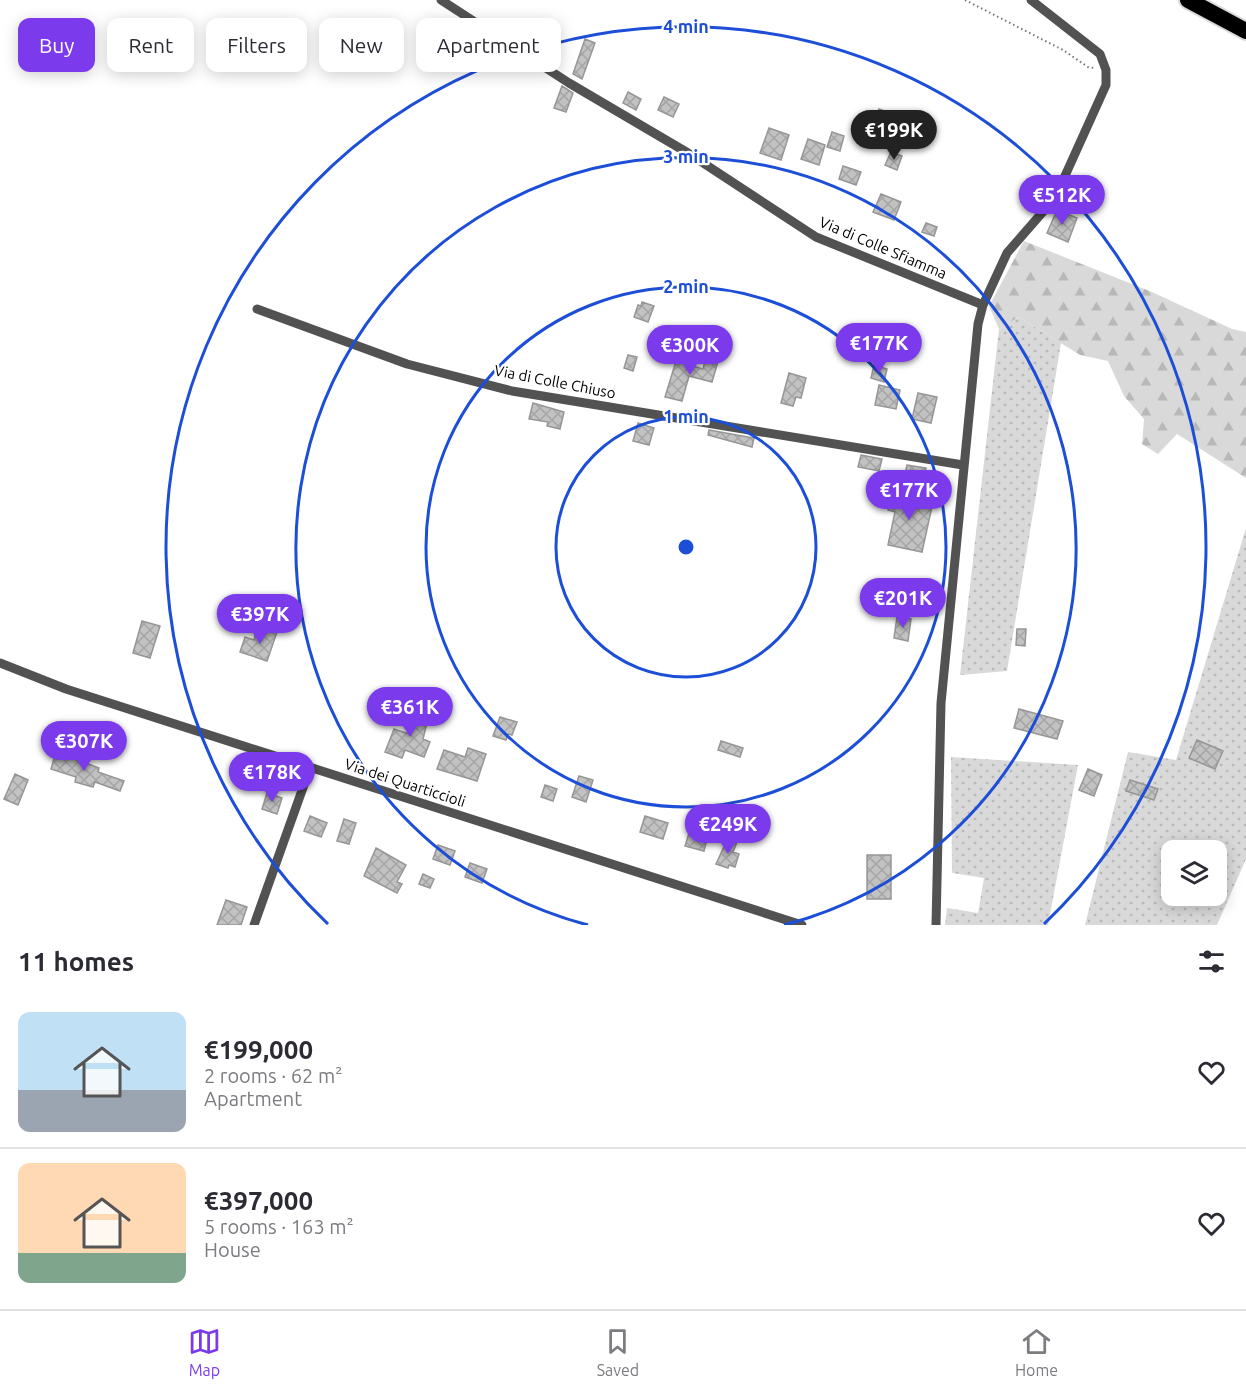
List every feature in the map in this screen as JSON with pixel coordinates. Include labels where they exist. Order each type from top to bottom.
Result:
[{"type":"highway","points":[[1188,0],[1246,31]]},
{"type":"street","name":"Via di Colle Sfiamma","points":[[441,0],[569,83],[687,153],[816,237],[983,305]]},
{"type":"street","points":[[936,925],[941,703],[974,348],[983,305],[1007,254],[1055,198],[1102,97],[1106,70],[1100,54],[1031,0]]},
{"type":"street","name":"Via di Colle Chiuso","points":[[257,309],[406,364],[512,391],[963,465]]},
{"type":"street","name":"Via dei Quarticcioli","points":[[0,663],[66,689],[802,925]]},
{"type":"street","points":[[254,925],[310,768]]},
{"type":"path","points":[[965,0],[1063,50],[1088,67],[1106,70]]},
{"type":"green space","points":[[1024,241],[1152,292],[1232,329],[1246,332],[1246,478],[1177,434],[1158,454],[1142,444],[1144,419],[1124,396],[1108,361],[1080,355],[1019,317],[999,329],[989,306]]},
{"type":"green space","points":[[1019,317],[1061,343],[1007,671],[960,675],[999,329]]},
{"type":"green space","points":[[1246,528],[1246,859],[1227,902],[1227,840],[1161,840],[1161,906],[1225,906],[1217,925],[1085,925],[1128,752],[1176,760]],"holes":[[[1197,740],[1223,751],[1215,769],[1189,758]]]},
{"type":"green space","points":[[951,757],[1078,765],[1048,925],[945,925],[947,908],[978,913],[984,878],[952,873]]},
{"type":"building","points":[[585,39],[595,43],[582,79],[573,74]]},
{"type":"building","points":[[562,86],[573,93],[566,112],[554,108]]},
{"type":"building","points":[[628,92],[641,99],[636,110],[623,103]]},
{"type":"building","points":[[664,97],[679,104],[673,117],[658,110]]},
{"type":"building","points":[[879,109],[895,115],[891,128],[874,122]]},
{"type":"building","points":[[769,128],[789,135],[781,160],[760,153]]},
{"type":"building","points":[[832,132],[844,136],[840,151],[827,147]]},
{"type":"building","points":[[808,139],[825,145],[819,165],[801,159]]},
{"type":"building","points":[[891,152],[902,156],[897,170],[885,165]]},
{"type":"building","points":[[843,166],[861,172],[856,185],[839,179]]},
{"type":"building","points":[[881,194],[901,202],[894,220],[873,212]]},
{"type":"building","points":[[1057,210],[1077,218],[1068,242],[1047,233]]},
{"type":"building","points":[[926,223],[937,227],[934,236],[922,232]]},
{"type":"building","points":[[642,302],[654,306],[648,322],[634,317],[638,305],[641,306]]},
{"type":"building","points":[[707,354],[719,358],[712,382],[689,376],[682,401],[665,397],[676,361],[703,369]]},
{"type":"building","points":[[628,355],[637,357],[633,371],[624,368]]},
{"type":"building","points":[[874,365],[887,369],[884,382],[871,378]]},
{"type":"building","points":[[789,373],[806,378],[801,398],[796,397],[793,406],[781,403]]},
{"type":"building","points":[[879,385],[900,390],[896,409],[875,405]]},
{"type":"building","points":[[918,393],[937,397],[931,423],[912,419]]},
{"type":"building","points":[[533,403],[564,412],[560,429],[547,426],[548,422],[529,419]]},
{"type":"building","points":[[638,423],[654,428],[649,445],[633,441]]},
{"type":"building","points":[[709,430],[754,438],[752,447],[708,435]]},
{"type":"building","points":[[861,455],[882,459],[879,471],[858,467]]},
{"type":"building","points":[[907,465],[926,468],[924,478],[905,474]]},
{"type":"building","points":[[894,491],[933,502],[922,552],[888,545],[895,512],[888,510]]},
{"type":"building","points":[[897,617],[911,619],[908,641],[894,638]]},
{"type":"building","points":[[142,621],[160,626],[150,658],[133,653]]},
{"type":"building","points":[[264,628],[277,632],[267,661],[240,652],[245,637],[254,640],[255,636],[261,638]]},
{"type":"building","points":[[1017,629],[1026,629],[1025,646],[1016,645]]},
{"type":"building","points":[[430,693],[446,698],[441,711],[426,706]]},
{"type":"building","points":[[1019,709],[1063,721],[1057,739],[1014,728]]},
{"type":"building","points":[[414,712],[429,715],[423,739],[430,742],[424,757],[405,750],[402,758],[385,752],[394,729],[409,734]]},
{"type":"building","points":[[500,717],[517,722],[512,735],[508,734],[506,740],[493,736]]},
{"type":"building","points":[[1197,740],[1223,751],[1215,769],[1189,758]]},
{"type":"building","points":[[721,741],[743,748],[740,757],[718,750]]},
{"type":"building","points":[[468,748],[486,754],[477,781],[437,769],[444,750],[465,757]]},
{"type":"building","points":[[56,752],[99,768],[98,772],[124,781],[120,791],[95,782],[93,787],[75,782],[76,777],[51,769]]},
{"type":"building","points":[[1088,769],[1102,775],[1094,796],[1079,790]]},
{"type":"building","points":[[15,774],[28,780],[18,805],[4,799]]},
{"type":"building","points":[[579,776],[593,780],[586,802],[572,797]]},
{"type":"building","points":[[1130,780],[1158,789],[1154,800],[1126,791]]},
{"type":"building","points":[[545,785],[557,789],[553,801],[541,797]]},
{"type":"building","points":[[267,793],[282,798],[277,814],[262,809]]},
{"type":"building","points":[[310,816],[327,823],[321,837],[304,831]]},
{"type":"building","points":[[645,816],[668,823],[663,839],[640,832]]},
{"type":"building","points":[[344,819],[356,823],[349,844],[337,841]]},
{"type":"building","points":[[690,830],[708,835],[704,851],[685,846]]},
{"type":"building","points":[[728,838],[737,842],[733,852],[739,854],[735,867],[729,865],[728,868],[716,864]]},
{"type":"building","points":[[438,845],[455,851],[450,865],[433,859]]},
{"type":"building","points":[[376,848],[406,865],[397,882],[402,884],[397,893],[364,876]]},
{"type":"building","points":[[867,855],[891,855],[891,899],[867,899]]},
{"type":"building","points":[[470,863],[487,869],[482,883],[465,877]]},
{"type":"building","points":[[423,874],[434,879],[430,888],[419,884]]},
{"type":"building","points":[[226,900],[247,907],[241,925],[217,925]]}]
